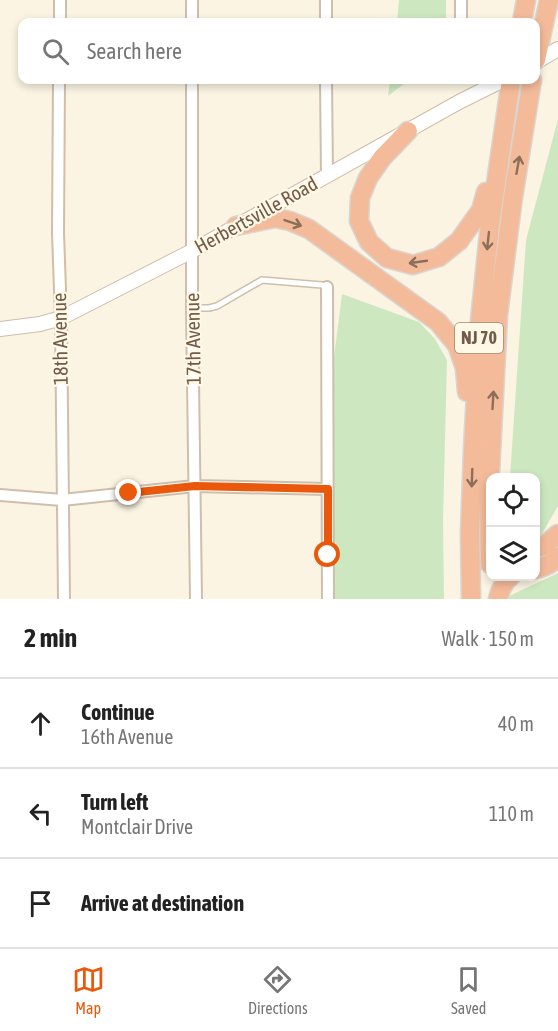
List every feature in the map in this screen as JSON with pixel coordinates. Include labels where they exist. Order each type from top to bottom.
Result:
[{"type":"highway","points":[[523,18],[526,0]]},
{"type":"highway","points":[[540,42],[549,0]]},
{"type":"highway","name":"NJ 70","points":[[471,599],[470,533],[480,320],[490,224],[510,84]]},
{"type":"highway","name":"NJ 70","points":[[489,473],[498,315],[513,196],[531,84]]},
{"type":"highway","points":[[408,131],[382,158],[368,178],[360,198],[359,220],[369,242],[387,258],[413,265],[439,257],[459,241],[481,210],[506,114]]},
{"type":"highway","points":[[236,226],[274,218],[290,221],[309,229],[438,322],[457,345],[465,368],[473,450]]},
{"type":"highway","points":[[540,547],[558,534]]},
{"type":"highway","points":[[540,568],[555,561],[558,557]]},
{"type":"highway","points":[[491,581],[492,599]]},
{"type":"highway","points":[[498,599],[506,581]]},
{"type":"main road","points":[[540,59],[558,49]]},
{"type":"main road","name":"Herbertsville Road","points":[[0,329],[40,324],[61,318],[192,251],[496,84]]},
{"type":"street","points":[[60,0],[60,18]]},
{"type":"street","points":[[192,0],[192,18]]},
{"type":"street","points":[[326,0],[326,18]]},
{"type":"street","points":[[461,0],[461,18]]},
{"type":"street","name":"18th Avenue","points":[[59,84],[58,233],[64,599]]},
{"type":"street","name":"17th Avenue","points":[[192,84],[196,599]]},
{"type":"street","points":[[327,84],[327,176]]},
{"type":"street","points":[[327,287],[328,599]]},
{"type":"street","points":[[0,495],[62,500],[195,486],[328,489]]},
{"type":"lane","points":[[192,308],[217,306],[261,280],[327,287]]},
{"type":"green space","points":[[399,0],[446,0],[446,18],[397,18]]},
{"type":"green space","points":[[390,84],[404,84],[388,96]]},
{"type":"green space","points":[[558,119],[558,506],[541,535],[540,473],[510,473],[526,240]]},
{"type":"green space","points":[[342,294],[419,322],[435,339],[447,360],[443,521],[444,599],[326,599],[325,428]]},
{"type":"green space","points":[[558,573],[558,599],[509,599],[509,596]]},
{"type":"route","points":[[129,493],[195,486],[328,489],[328,555]]}]
